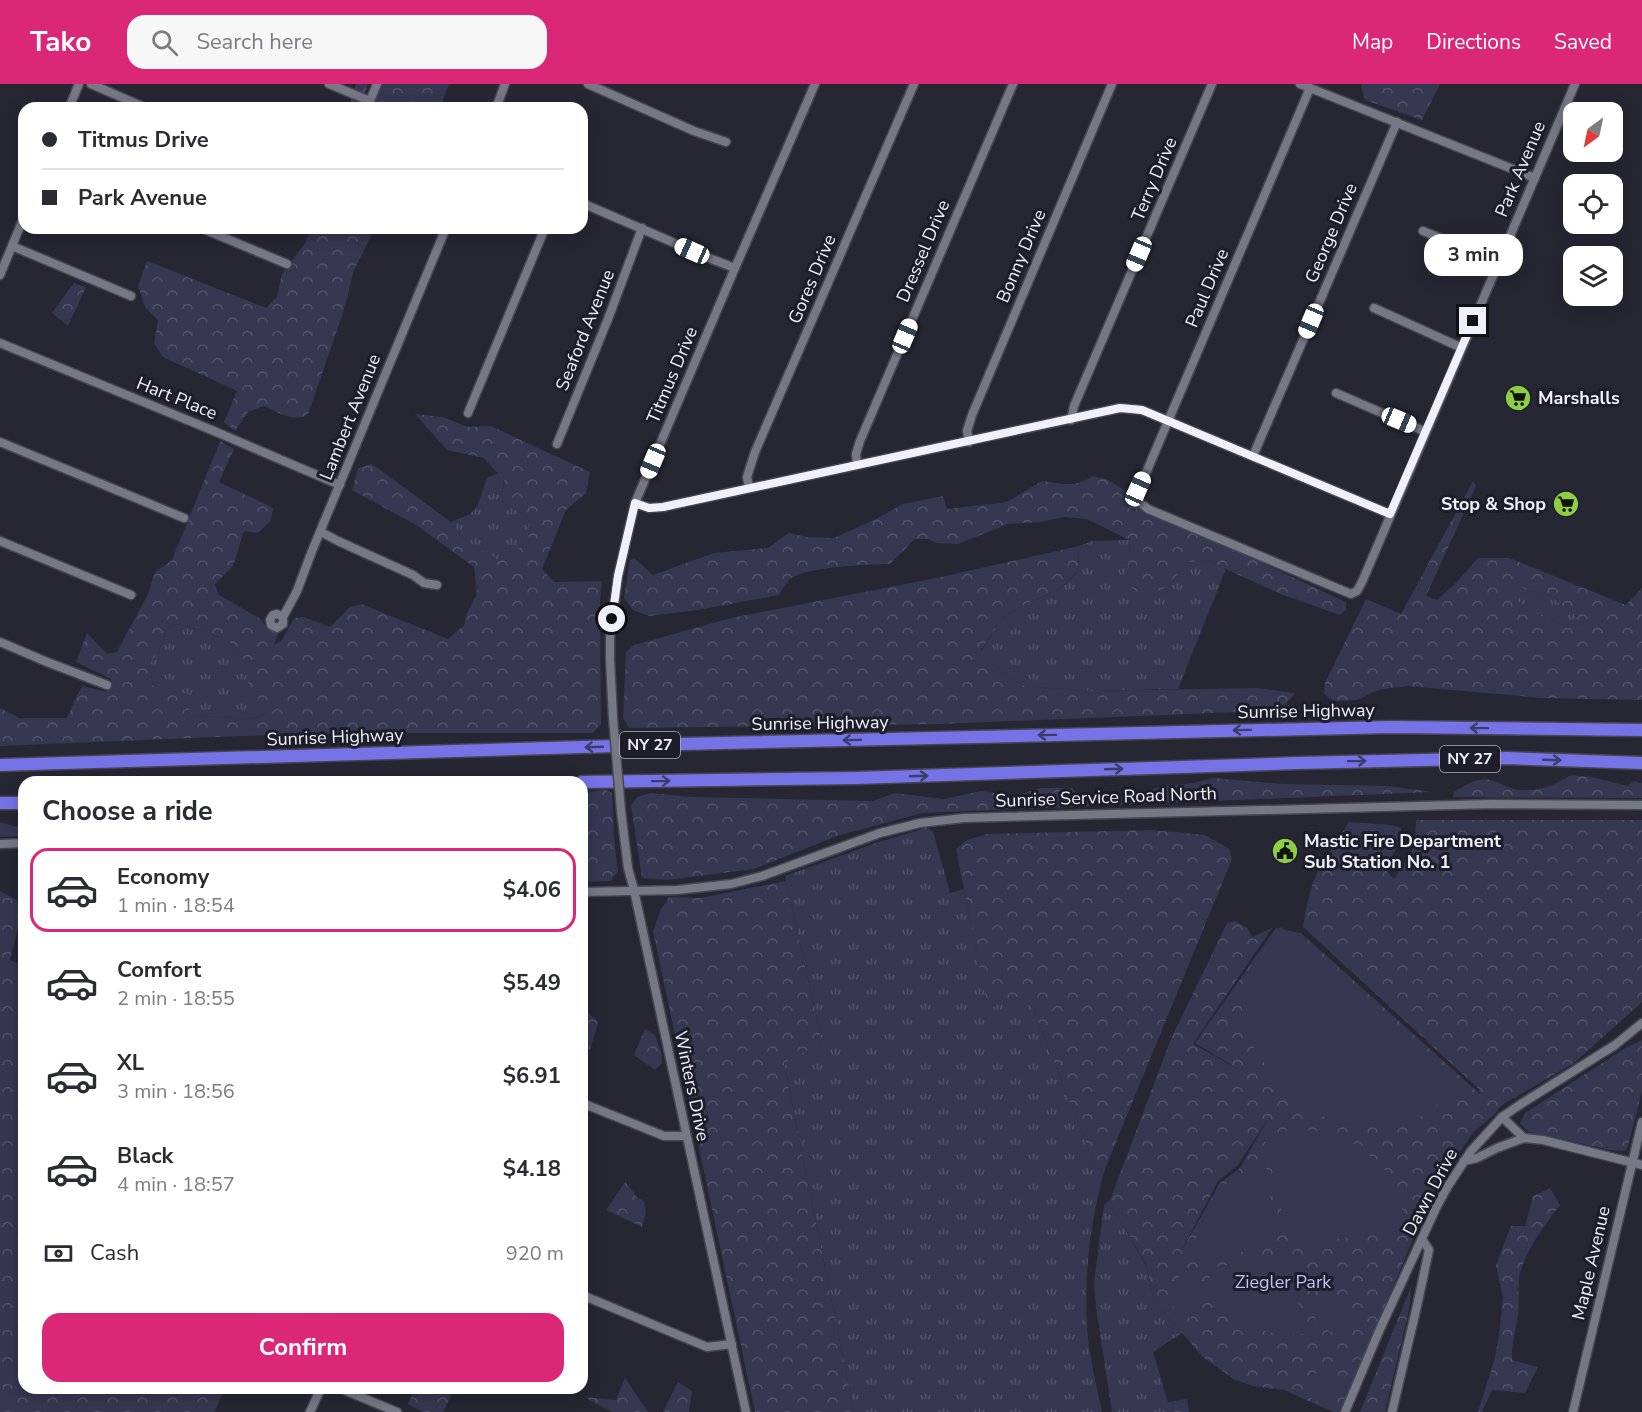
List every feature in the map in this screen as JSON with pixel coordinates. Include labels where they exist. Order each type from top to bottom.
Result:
[{"type":"highway","name":"Sunrise Highway","points":[[0,765],[681,744],[1367,727],[1642,730]]},
{"type":"highway","name":"NY 27","points":[[588,782],[856,778],[1298,762],[1507,758],[1642,763]]},
{"type":"highway","points":[[0,803],[18,803]]},
{"type":"street","points":[[72,102],[79,84]]},
{"type":"street","points":[[92,84],[132,102]]},
{"type":"street","points":[[329,84],[364,102]]},
{"type":"street","points":[[369,102],[377,84]]},
{"type":"street","points":[[498,102],[505,84]]},
{"type":"street","points":[[588,84],[694,131],[726,142]]},
{"type":"street","name":"Titmus Drive","points":[[617,765],[610,638],[618,576],[635,503],[815,84]]},
{"type":"street","name":"Gores Drive","points":[[749,488],[747,477],[755,452],[914,84]]},
{"type":"street","name":"Dressel Drive","points":[[857,465],[856,454],[860,441],[1013,84]]},
{"type":"street","name":"Bonny Drive","points":[[969,442],[967,431],[972,415],[1112,84]]},
{"type":"street","name":"Terry Drive","points":[[1071,420],[1074,406],[1212,84]]},
{"type":"street","points":[[1300,84],[1535,178]]},
{"type":"street","name":"Park Avenue","points":[[1351,594],[1357,591],[1362,582],[1575,84]]},
{"type":"street","name":"Paul Drive","points":[[1310,88],[1137,494],[1139,502],[1148,509],[1351,594]]},
{"type":"street","name":"George Drive","points":[[1253,456],[1397,122]]},
{"type":"street","points":[[588,206],[735,267]]},
{"type":"street","name":"Seaford Avenue","points":[[557,444],[642,228]]},
{"type":"street","points":[[1423,231],[1498,262]]},
{"type":"street","points":[[0,274],[18,232]]},
{"type":"street","points":[[215,234],[287,264]]},
{"type":"street","name":"Lambert Avenue","points":[[283,617],[297,591],[444,234]]},
{"type":"street","points":[[468,413],[543,234]]},
{"type":"street","points":[[12,246],[131,296]]},
{"type":"street","points":[[1374,308],[1462,348]]},
{"type":"street","name":"Hart Place","points":[[0,343],[340,485]]},
{"type":"street","points":[[1336,393],[1426,432]]},
{"type":"street","points":[[635,503],[649,508],[663,507],[1120,408],[1142,410],[1168,420],[1390,514]]},
{"type":"street","points":[[0,442],[184,518]]},
{"type":"street","points":[[321,532],[412,575],[424,583],[437,585]]},
{"type":"street","points":[[0,541],[131,595]]},
{"type":"street","points":[[0,642],[107,685]]},
{"type":"street","name":"Winters Drive","points":[[617,765],[628,868],[746,1412]]},
{"type":"street","name":"Sunrise Service Road North","points":[[588,891],[694,889],[731,884],[769,873],[880,833],[920,823],[964,818],[1492,804],[1642,805]]},
{"type":"street","points":[[0,844],[18,843]]},
{"type":"street","name":"Dawn Drive","points":[[1345,1412],[1380,1329],[1442,1195],[1477,1143],[1502,1118],[1521,1104],[1615,1045],[1642,1023]]},
{"type":"street","points":[[588,1105],[664,1136],[686,1136]]},
{"type":"street","points":[[1502,1118],[1524,1138]]},
{"type":"street","name":"Maple Avenue","points":[[1573,1412],[1642,1122]]},
{"type":"street","points":[[1464,1161],[1477,1158],[1524,1138],[1543,1140],[1642,1165]]},
{"type":"street","points":[[1392,1412],[1429,1250],[1422,1239]]},
{"type":"street","points":[[588,1297],[707,1347],[732,1344]]},
{"type":"street","points":[[310,1412],[318,1394]]},
{"type":"street","points":[[354,1394],[397,1412]]},
{"type":"green space","points":[[356,84],[368,84],[363,102],[350,102]]},
{"type":"green space","points":[[381,84],[449,84],[442,102],[371,102]]},
{"type":"green space","points":[[1362,84],[1440,84],[1422,120],[1365,100]]},
{"type":"green space","points":[[309,234],[372,234],[354,270],[343,313],[308,414],[298,418],[292,417],[264,406],[248,412],[235,431],[224,422],[237,391],[163,357],[154,343],[158,320],[145,307],[138,286],[147,261],[266,308],[277,297],[282,274],[306,242]]},
{"type":"green space","points":[[74,283],[86,287],[68,326],[52,313]]},
{"type":"green space","points":[[415,414],[443,417],[468,427],[491,426],[590,472],[586,493],[566,510],[542,569],[554,582],[602,581],[600,602],[601,724],[593,733],[354,733],[0,746],[0,708],[19,718],[67,718],[83,686],[107,692],[112,685],[111,679],[76,662],[87,633],[107,654],[117,652],[148,594],[155,572],[172,560],[220,441],[234,449],[219,482],[273,508],[271,520],[258,533],[244,531],[233,566],[215,584],[219,595],[261,619],[265,625],[278,634],[274,645],[282,640],[294,618],[304,617],[330,627],[350,607],[361,604],[448,639],[464,625],[466,615],[477,594],[474,567],[416,525],[352,490],[358,468],[372,464],[451,522],[466,542],[500,561],[528,542],[530,519],[502,502],[504,480],[484,458],[447,450]],"holes":[[[178,624],[230,642],[251,669],[246,678],[253,693],[267,712],[253,719],[201,716],[184,711],[195,708],[187,694],[153,686],[150,663],[159,651],[166,629]]]},
{"type":"green space","points":[[498,473],[504,480],[502,502],[530,519],[528,542],[501,562],[466,542],[451,522],[470,514],[477,507],[487,478]]},
{"type":"green space","points":[[1093,476],[1106,479],[1129,493],[1130,502],[1346,602],[1346,610],[1340,615],[1281,594],[1208,561],[1188,562],[1168,587],[1142,596],[1123,580],[1130,556],[1129,540],[1087,519],[1064,517],[1040,522],[1008,524],[958,544],[915,539],[890,564],[837,567],[807,572],[789,580],[779,595],[698,610],[649,616],[633,610],[624,598],[630,560],[634,558],[653,575],[714,553],[768,548],[789,533],[807,537],[834,538],[903,504],[943,496],[947,509],[1007,502],[1042,481],[1074,484]]},
{"type":"green space","points":[[1473,481],[1476,486],[1426,596],[1437,600],[1478,558],[1509,558],[1626,605],[1642,588],[1642,700],[1542,698],[1407,686],[1378,690],[1357,700],[1333,701],[1324,694],[1325,683],[1366,599],[1401,614]],"holes":[[[1506,586],[1519,586],[1529,591],[1552,596],[1573,613],[1581,624],[1572,626],[1557,623],[1530,610],[1516,600]]]},
{"type":"green space","points":[[1129,540],[1130,556],[1123,580],[1168,587],[1188,562],[1208,561],[1226,569],[1178,689],[1091,691],[1024,686],[1003,674],[981,651],[1001,620],[1020,607],[1060,589],[1078,572],[1079,546],[1092,541]]},
{"type":"green space","points":[[1079,546],[1078,571],[1060,589],[1020,607],[1001,620],[981,650],[1003,674],[1024,686],[1091,691],[1257,688],[1295,693],[1285,705],[1263,711],[940,724],[629,728],[623,718],[626,652],[634,645],[731,618],[941,577]]},
{"type":"green space","points":[[1506,585],[1519,586],[1529,591],[1552,596],[1573,613],[1582,624],[1566,625],[1539,615],[1515,599]]},
{"type":"green space","points":[[178,624],[230,642],[251,669],[253,693],[267,712],[253,719],[201,716],[183,711],[153,686],[150,663],[159,651],[166,629]]},
{"type":"green space","points":[[1571,775],[1591,777],[1628,786],[1634,781],[1642,783],[1642,798],[1453,797],[1454,792],[1483,779],[1514,789],[1534,790],[1547,787]]},
{"type":"green space","points":[[1213,778],[1284,784],[1388,786],[1432,792],[922,813],[837,836],[754,869],[667,880],[642,878],[631,806],[637,797],[651,793],[692,797],[873,801],[895,793],[944,799],[981,791],[1016,796],[1040,788],[1072,788],[1078,795],[1105,799],[1128,797],[1163,786],[1194,783]]},
{"type":"green space","points":[[604,789],[612,793],[618,871],[610,881],[588,882],[588,793]]},
{"type":"green space","name":"Ziegler Park","points":[[1416,820],[1642,820],[1642,1002],[1574,1063],[1502,1105],[1473,1133],[1429,1199],[1342,1412],[1333,1412],[1284,1390],[1253,1386],[1235,1380],[1203,1357],[1154,1301],[1146,1264],[1110,1200],[1171,1039],[1227,923],[1235,921],[1247,928],[1252,937],[1272,928],[1193,1044],[1241,1071],[1195,1043],[1276,928],[1301,933],[1480,1094],[1479,1089],[1303,927],[1309,897],[1317,874],[1349,822],[1391,825],[1401,828],[1400,842],[1385,869],[1394,879],[1415,846]],"holes":[[[1269,1117],[1240,1168],[1220,1183],[1178,1257],[1218,1181],[1238,1165]]]},
{"type":"green space","points":[[0,822],[18,826],[18,836],[0,837]]},
{"type":"green space","points":[[926,828],[933,831],[950,893],[964,889],[988,1008],[1015,997],[1022,997],[1033,1009],[1095,1165],[1100,1170],[1105,1169],[1091,1232],[1086,1296],[1088,1339],[1102,1412],[854,1412],[784,1062],[822,1042],[785,876],[873,844]]},
{"type":"green space","points":[[1151,830],[1205,835],[1229,849],[1232,859],[1105,1169],[1100,1170],[1095,1165],[1033,1009],[1022,997],[1015,997],[988,1009],[956,849],[967,840],[987,834]]},
{"type":"green space","points":[[786,881],[822,1042],[784,1063],[854,1412],[755,1412],[653,931],[661,909],[669,897],[700,898]]},
{"type":"green space","points":[[0,891],[18,901],[18,928],[10,960],[18,963],[18,1394],[222,1394],[214,1412],[0,1412]]},
{"type":"green space","points":[[1281,927],[1364,996],[1364,1012],[1381,1014],[1460,1086],[1418,1117],[1381,1127],[1347,1124],[1321,1115],[1306,1106],[1287,1089],[1260,1057],[1249,1037],[1243,1016],[1242,993],[1248,972],[1261,951]]},
{"type":"green space","points":[[588,1013],[598,1022],[590,1050],[588,1049]]},
{"type":"green space","points":[[645,1029],[655,1035],[661,1052],[662,1063],[655,1070],[634,1055]]},
{"type":"green space","points":[[1642,1040],[1642,1091],[1625,1151],[1610,1150],[1529,1132],[1520,1123],[1525,1113],[1627,1047]]},
{"type":"green space","points":[[1293,1129],[1324,1132],[1354,1144],[1382,1166],[1398,1191],[1406,1225],[1295,1248],[1290,1245],[1264,1136]]},
{"type":"green space","points":[[1266,1166],[1277,1242],[1275,1246],[1197,1261],[1196,1238],[1204,1214],[1217,1192],[1238,1174]]},
{"type":"green space","points":[[625,1182],[638,1198],[644,1201],[646,1212],[642,1227],[606,1210]]},
{"type":"green space","points":[[1550,1188],[1560,1205],[1532,1246],[1523,1264],[1519,1282],[1519,1310],[1512,1348],[1512,1360],[1538,1367],[1525,1393],[1492,1390],[1482,1412],[1478,1412],[1495,1358],[1499,1334],[1503,1298],[1496,1265],[1511,1226],[1525,1226],[1533,1196]]},
{"type":"green space","points":[[1110,1200],[1146,1265],[1154,1301],[1182,1333],[1153,1352],[1168,1402],[1174,1401],[1172,1412],[1112,1412],[1094,1283],[1104,1205]]},
{"type":"green space","name":"Ziegler Park","points":[[1283,1254],[1287,1256],[1306,1334],[1282,1335],[1258,1329],[1235,1316],[1217,1297],[1206,1269]]},
{"type":"green space","points":[[1180,1275],[1195,1279],[1203,1292],[1201,1308],[1190,1318],[1168,1304],[1167,1299]]},
{"type":"green space","points":[[1411,1287],[1409,1310],[1385,1412],[1360,1412]]},
{"type":"green space","points":[[1336,1295],[1340,1296],[1356,1319],[1345,1331],[1331,1332],[1317,1323],[1313,1309]]},
{"type":"green space","points":[[1319,1371],[1335,1372],[1346,1383],[1332,1406],[1328,1407],[1303,1394],[1307,1379]]},
{"type":"green space","points":[[625,1378],[648,1412],[612,1412],[584,1397],[616,1400]]},
{"type":"green space","points":[[678,1382],[692,1391],[689,1412],[663,1412]]},
{"type":"green space","points":[[412,1394],[452,1394],[443,1412],[423,1412],[408,1404]]},
{"type":"green space","points":[[1187,1399],[1189,1412],[1172,1412],[1174,1401]]},
{"type":"place","name":"Marshalls","points":[[1518,398]]},
{"type":"place","name":"Stop & Shop","points":[[1566,504]]},
{"type":"place","name":"Mastic Fire Department Sub Station No. 1","points":[[1285,851]]},
{"type":"route","points":[[612,619],[618,576],[635,503],[649,508],[663,507],[1120,408],[1142,410],[1390,514],[1473,321]]}]
